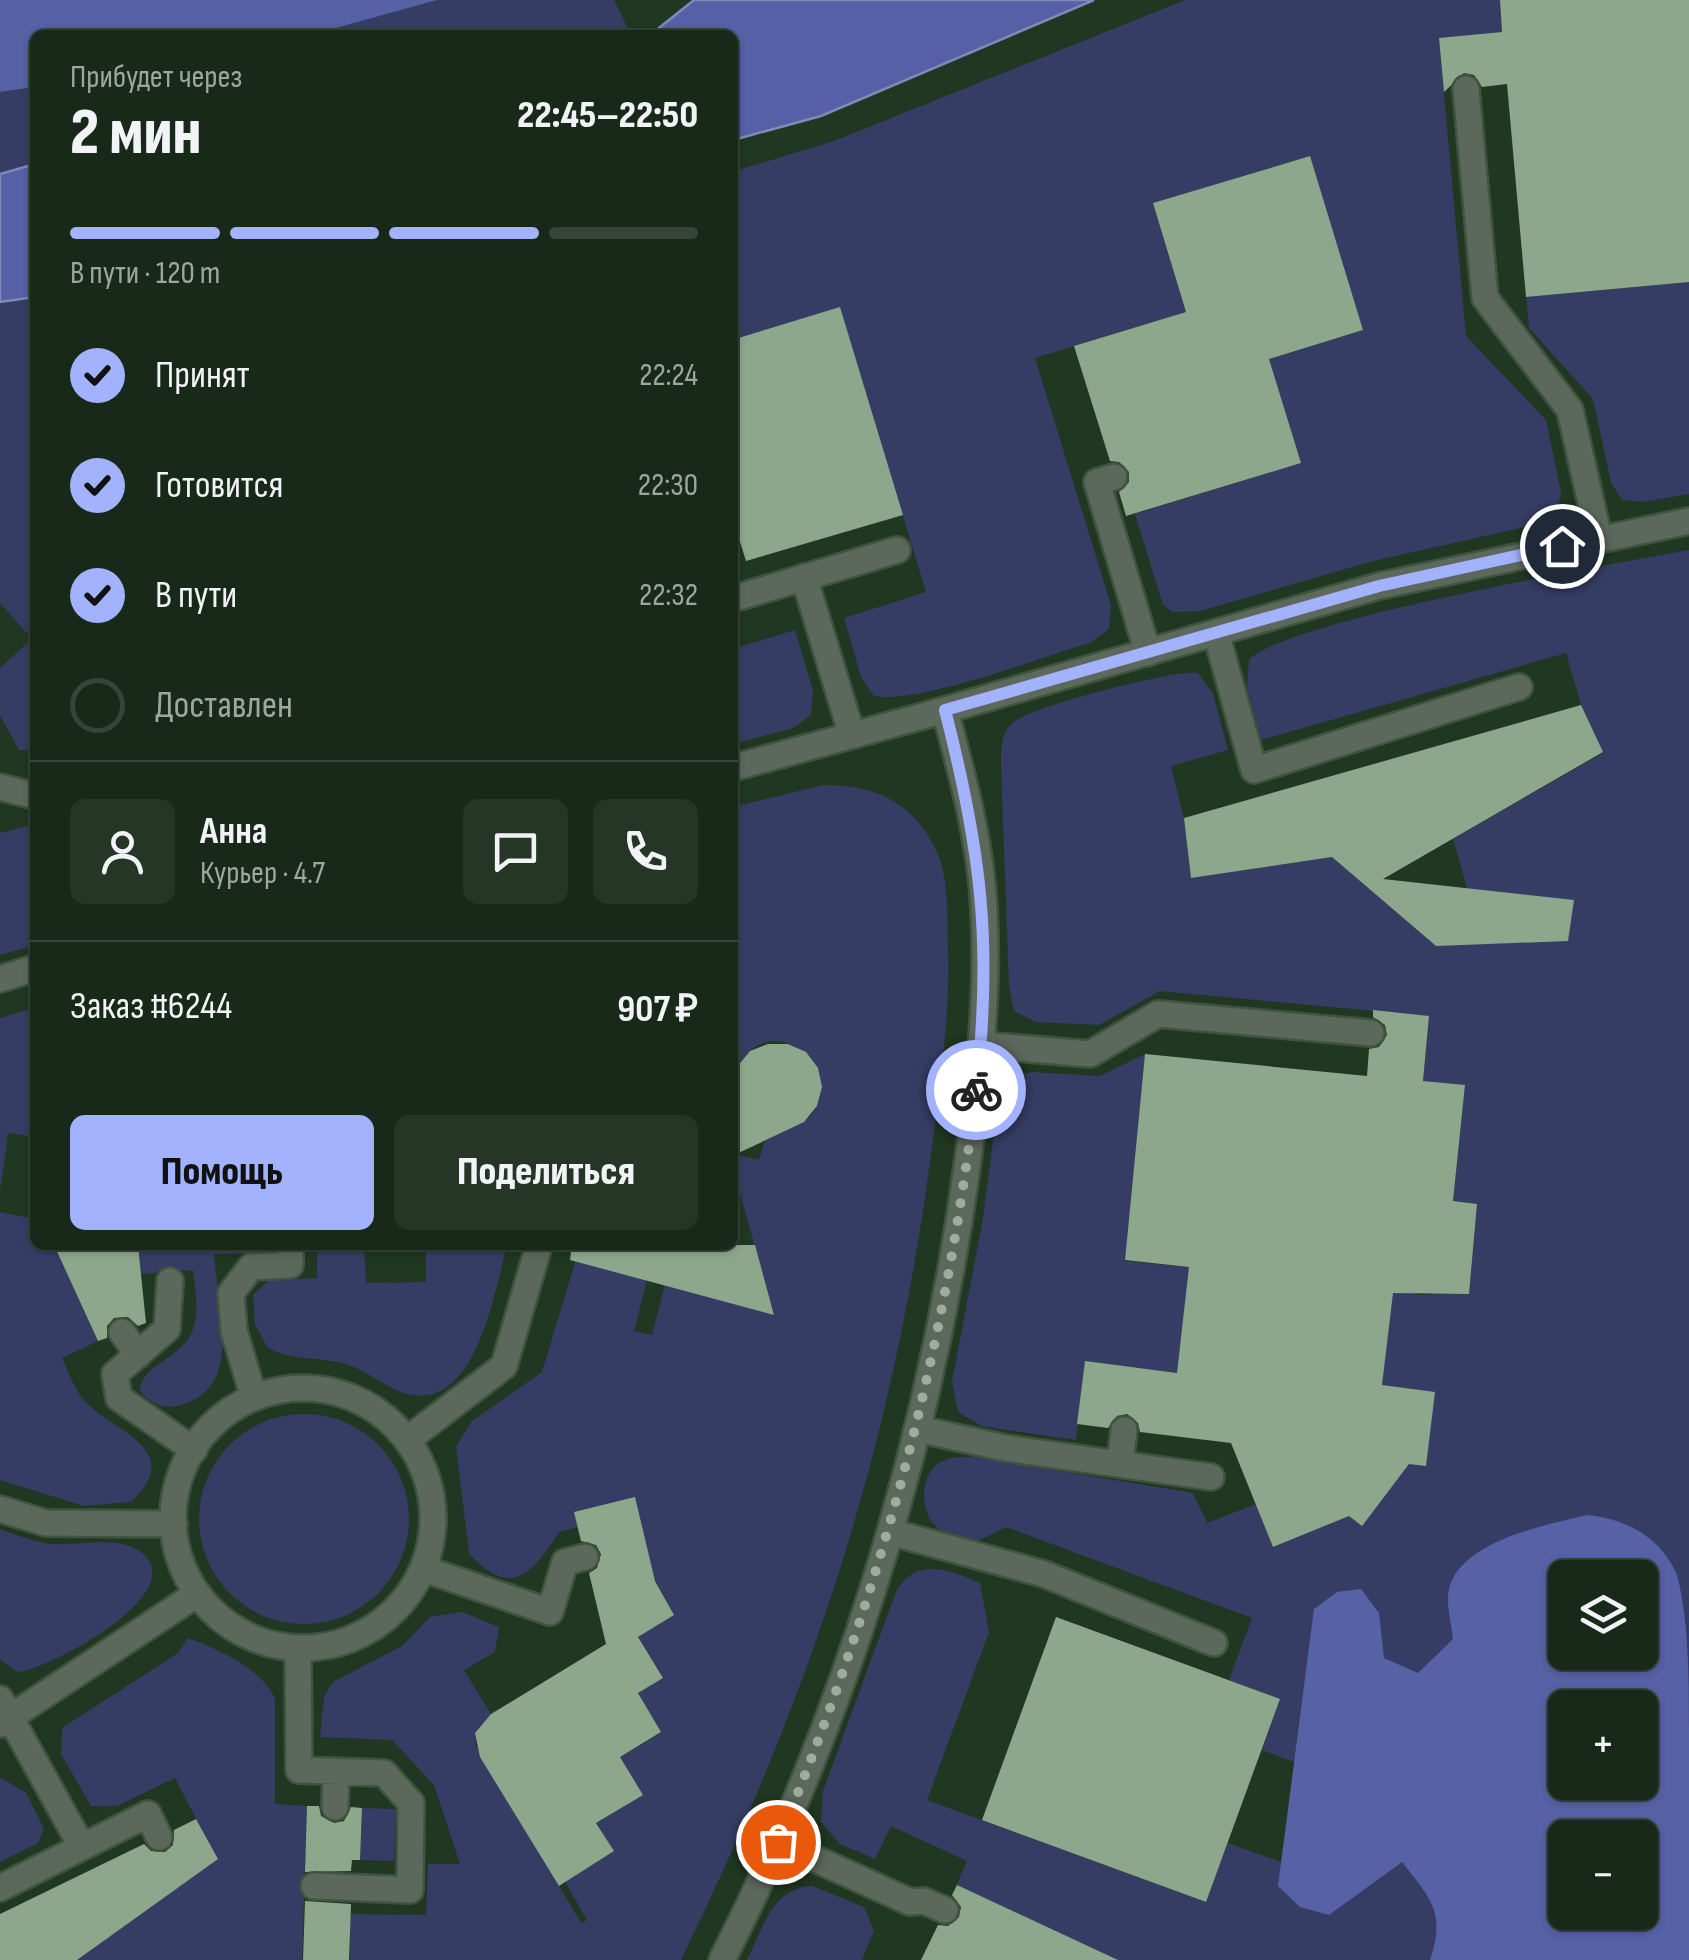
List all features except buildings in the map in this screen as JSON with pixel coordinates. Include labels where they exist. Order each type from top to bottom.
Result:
[{"type":"street","points":[[1466,89],[1485,298],[1570,410],[1599,538]]},
{"type":"street","points":[[1114,478],[1097,482],[1148,652]]},
{"type":"street","points":[[738,766],[1379,586],[1689,521]]},
{"type":"street","points":[[738,597],[897,550]]},
{"type":"street","points":[[804,577],[852,735]]},
{"type":"street","points":[[1216,632],[1254,770],[1519,687]]},
{"type":"street","points":[[722,1960],[778,1842],[847,1663],[890,1532],[918,1429],[960,1214],[981,1044],[984,908],[977,843],[945,710]]},
{"type":"street","points":[[0,787],[30,795]]},
{"type":"street","points":[[0,979],[30,970]]},
{"type":"street","points":[[981,1044],[1090,1054],[1158,1014],[1371,1033]]},
{"type":"street","points":[[408,1440],[504,1366],[538,1250]]},
{"type":"street","points":[[254,1398],[234,1331],[230,1293],[251,1267],[290,1265],[290,1252]]},
{"type":"street","points":[[170,1282],[167,1329],[115,1374],[120,1398],[194,1450]]},
{"type":"street","points":[[122,1332],[138,1355]]},
{"type":"street","points":[[287,1389],[322,1390],[354,1398],[384,1416],[408,1440],[424,1470],[433,1502],[433,1536],[424,1569],[406,1598],[382,1622],[352,1639],[298,1648],[253,1638],[224,1621],[197,1594],[183,1568],[174,1524],[174,1501],[183,1468],[225,1414],[254,1398],[287,1389]]},
{"type":"street","points":[[918,1429],[1006,1448],[1211,1478]]},
{"type":"street","points":[[1120,1464],[1124,1430]]},
{"type":"street","points":[[0,1509],[46,1523],[174,1524]]},
{"type":"street","points":[[890,1532],[1044,1574],[1214,1643]]},
{"type":"street","points":[[424,1569],[550,1612],[565,1562],[585,1557]]},
{"type":"street","points":[[82,1846],[4,1713],[197,1594]]},
{"type":"street","points":[[298,1648],[299,1770],[384,1773],[411,1803],[410,1890],[314,1886]]},
{"type":"street","points":[[335,1806],[336,1772]]},
{"type":"street","points":[[0,1888],[148,1814],[159,1837]]},
{"type":"street","points":[[778,1842],[910,1902],[924,1901],[945,1910]]},
{"type":"shaded area","points":[[0,0],[437,0],[329,30],[30,30],[30,88],[0,92]]},
{"type":"shaded area","points":[[437,0],[614,0],[629,30],[329,30]]},
{"type":"shaded area","points":[[694,0],[1094,0],[821,116],[738,139],[738,30],[656,30]]},
{"type":"shaded area","points":[[1185,0],[1500,0],[1502,32],[1439,39],[1466,336],[1546,420],[1561,492],[1557,514],[1538,524],[1373,561],[1200,611],[1173,612],[1163,605],[1135,514],[1300,463],[1269,359],[1363,330],[1309,156],[1154,203],[1186,312],[1035,358],[1111,605],[1109,629],[1090,643],[949,687],[894,697],[874,696],[861,677],[844,618],[926,592],[840,308],[738,339],[738,170],[834,141]]},
{"type":"shaded area","points":[[30,88],[30,165],[0,174],[0,92]]},
{"type":"shaded area","points":[[30,165],[30,298],[0,302],[0,174]]},
{"type":"shaded area","points":[[1689,282],[1689,494],[1644,502],[1622,500],[1611,482],[1593,399],[1529,328],[1526,297]]},
{"type":"shaded area","points":[[30,298],[30,637],[0,603],[0,302]]},
{"type":"shaded area","points":[[1689,550],[1689,1960],[1118,1960],[956,1886],[967,1861],[891,1826],[875,1859],[840,1844],[821,1822],[823,1791],[896,1592],[904,1581],[923,1570],[934,1569],[980,1583],[989,1632],[927,1800],[1205,1902],[1228,1843],[1284,1863],[1318,1771],[1262,1750],[1280,1699],[1229,1680],[1252,1618],[1006,1527],[976,1542],[943,1531],[927,1513],[924,1493],[929,1474],[943,1461],[975,1457],[1193,1493],[1207,1523],[1256,1504],[1273,1547],[1332,1523],[1321,1495],[1362,1525],[1383,1461],[1426,1465],[1382,1385],[1385,1355],[1182,1330],[1177,1373],[1085,1362],[1076,1440],[981,1426],[958,1412],[952,1382],[983,1218],[998,1102],[1009,1079],[1032,1072],[1100,1076],[1145,1054],[1125,1261],[1416,1289],[1416,1295],[1469,1293],[1477,1205],[1453,1202],[1465,1086],[1423,1081],[1429,1016],[1160,991],[1099,1025],[1036,1022],[1014,1011],[1009,986],[1001,767],[1005,732],[1024,716],[1072,699],[1161,677],[1198,673],[1213,694],[1228,750],[1171,766],[1184,818],[1191,878],[1332,857],[1436,946],[1467,888],[1453,839],[1603,753],[1581,705],[1566,653],[1261,740],[1247,687],[1249,660],[1275,644],[1323,628],[1528,580]]},
{"type":"shaded area","points":[[795,630],[813,691],[811,715],[793,728],[738,743],[738,647]]},
{"type":"shaded area","points":[[30,641],[30,751],[19,750],[0,715],[0,668]]},
{"type":"shaded area","points":[[823,785],[858,788],[888,798],[902,806],[925,830],[939,858],[947,897],[948,976],[941,1078],[922,1215],[901,1336],[873,1456],[838,1574],[772,1757],[681,1960],[350,1960],[350,1914],[426,1915],[428,1864],[460,1864],[434,1785],[392,1740],[320,1737],[324,1697],[333,1682],[402,1646],[430,1617],[462,1612],[499,1627],[495,1652],[464,1670],[491,1714],[475,1733],[476,1745],[581,1923],[587,1920],[565,1882],[613,1852],[597,1823],[642,1795],[620,1757],[661,1733],[638,1693],[663,1678],[638,1637],[674,1615],[653,1576],[635,1498],[575,1512],[578,1527],[559,1532],[530,1569],[509,1578],[497,1576],[469,1553],[456,1447],[471,1422],[542,1372],[579,1250],[650,1268],[634,1331],[652,1335],[665,1285],[774,1314],[738,1190],[738,1155],[759,1160],[768,1130],[798,1125],[814,1111],[820,1093],[816,1073],[805,1056],[789,1044],[770,1041],[750,1051],[738,1070],[738,806]]},
{"type":"shaded area","points":[[30,825],[30,946],[0,955],[0,833]]},
{"type":"shaded area","points":[[30,1009],[30,1136],[8,1133],[0,1192],[0,1018]]},
{"type":"shaded area","points":[[0,1212],[30,1218],[30,1250],[56,1250],[98,1341],[62,1358],[85,1401],[140,1443],[151,1468],[146,1484],[131,1502],[84,1506],[0,1480]]},
{"type":"shaded area","points":[[139,1250],[262,1250],[214,1254],[222,1319],[220,1363],[214,1381],[201,1396],[181,1405],[158,1405],[140,1391],[148,1373],[182,1346],[194,1326],[193,1270],[141,1274]]},
{"type":"shaded area","points":[[317,1250],[364,1250],[366,1283],[426,1282],[426,1250],[506,1250],[478,1344],[449,1386],[429,1395],[404,1393],[349,1365],[286,1355],[267,1347],[255,1324],[253,1295],[269,1280],[317,1278]]},
{"type":"shaded area","points":[[304,1414],[344,1422],[378,1445],[401,1479],[409,1519],[401,1559],[378,1593],[344,1616],[304,1624],[264,1616],[230,1593],[207,1559],[199,1519],[207,1479],[230,1445],[264,1422]]},
{"type":"shaded area","points":[[1587,1515],[1615,1521],[1652,1540],[1677,1575],[1688,1671],[1689,1960],[1430,1960],[1436,1930],[1433,1907],[1402,1862],[1329,1915],[1300,1907],[1278,1886],[1314,1609],[1337,1592],[1361,1589],[1379,1613],[1384,1658],[1418,1673],[1453,1639],[1448,1600],[1452,1580],[1464,1564],[1481,1551],[1525,1531]]},
{"type":"shaded area","points":[[0,1529],[44,1543],[126,1545],[136,1549],[151,1565],[150,1585],[135,1605],[85,1643],[17,1672],[0,1659]]},
{"type":"shaded area","points":[[188,1638],[250,1669],[275,1699],[275,1804],[307,1806],[302,1960],[77,1960],[217,1859],[175,1778],[117,1806],[91,1806],[61,1754],[62,1728],[178,1653]]},
{"type":"shaded area","points":[[0,1777],[26,1793],[44,1829],[38,1843],[0,1862]]},
{"type":"shaded area","points":[[362,1808],[396,1809],[394,1861],[360,1860]]},
{"type":"shaded area","points":[[812,1886],[864,1907],[874,1931],[862,1960],[747,1960],[778,1902],[798,1888]]},
{"type":"way so far","points":[[778,1842],[853,1646],[909,1463],[944,1311],[976,1090]]},
{"type":"route","points":[[976,1090],[986,986],[984,908],[977,843],[945,710],[1379,586],[1562,546]]}]
